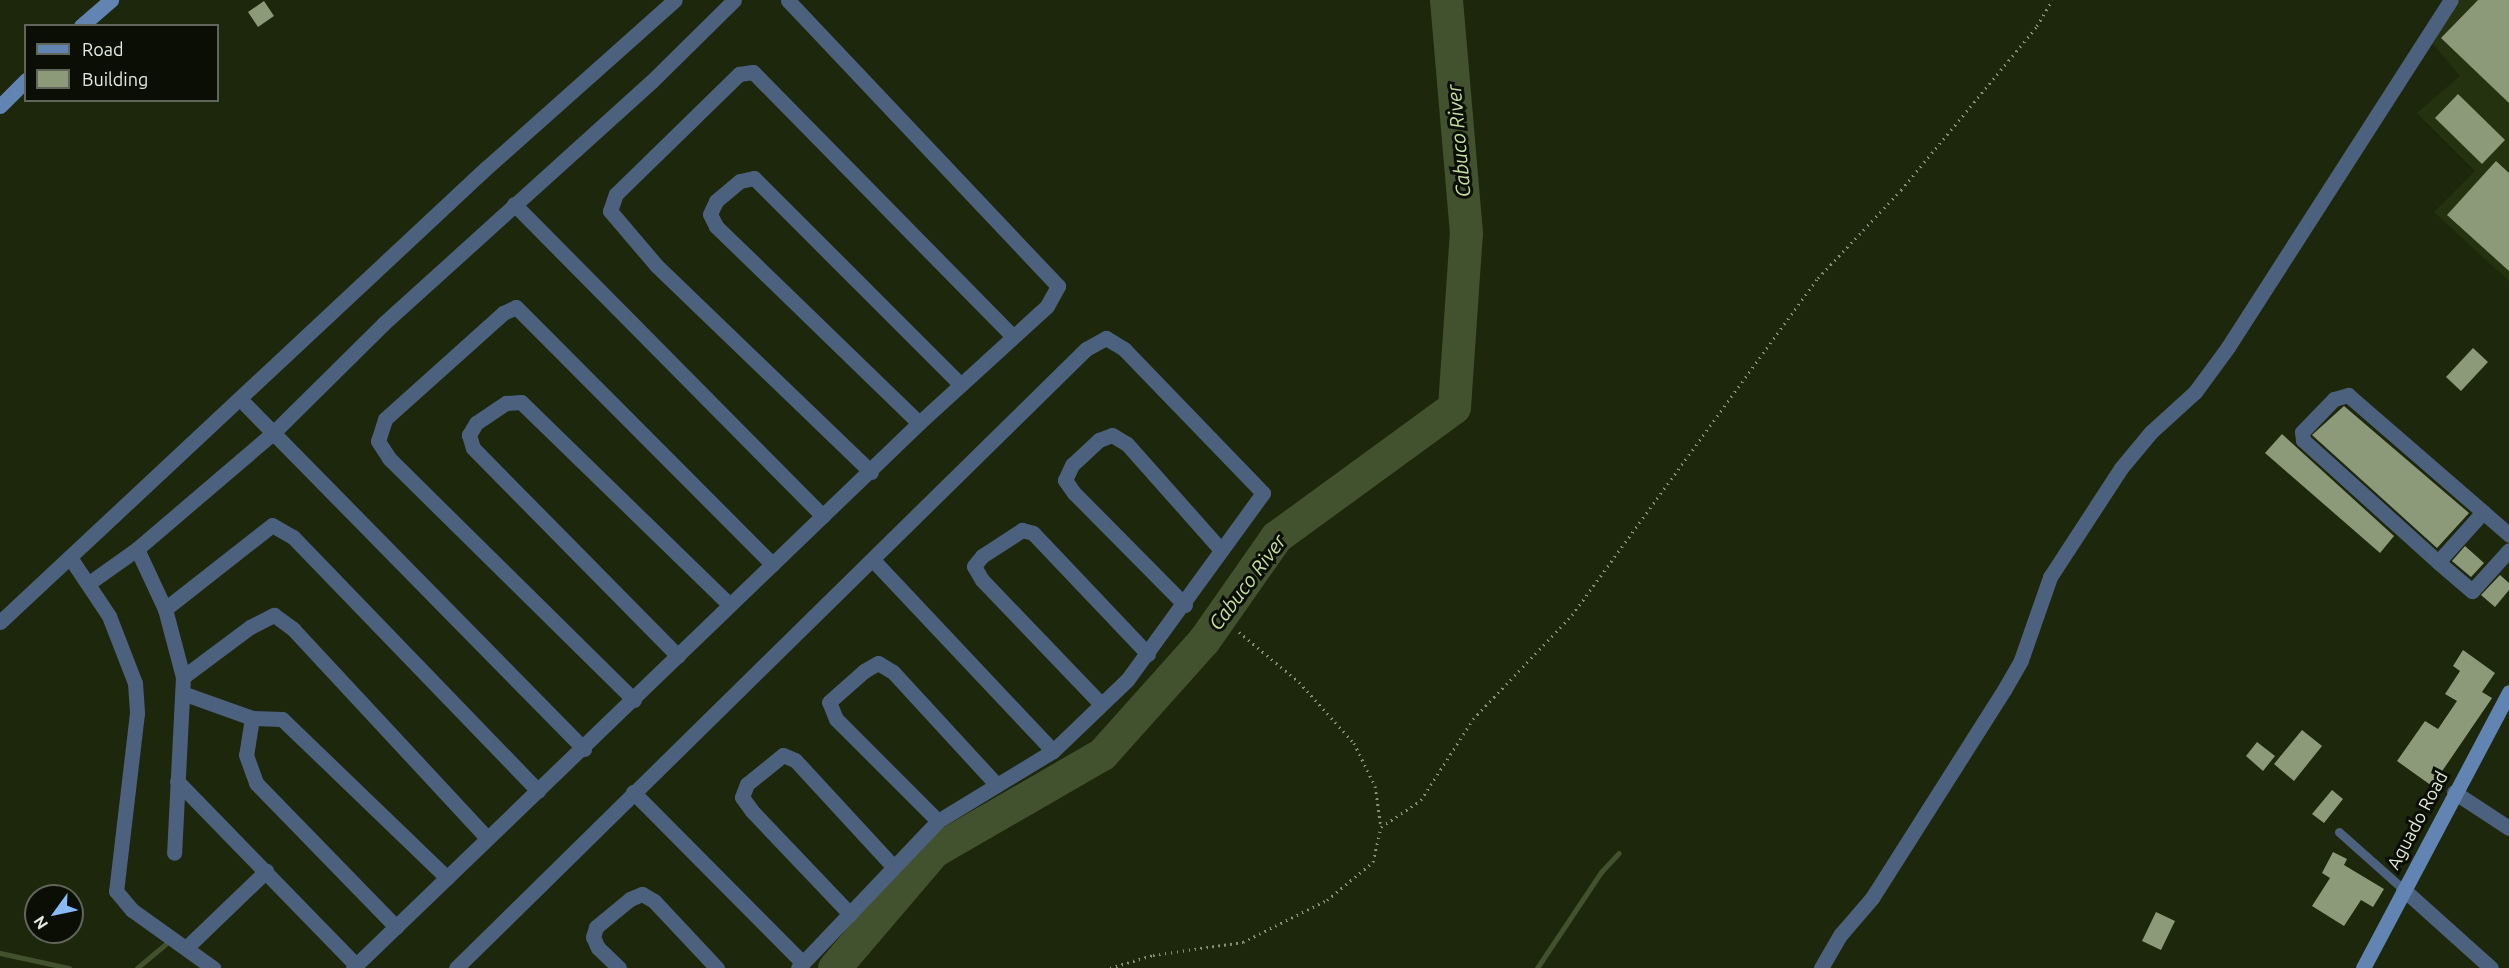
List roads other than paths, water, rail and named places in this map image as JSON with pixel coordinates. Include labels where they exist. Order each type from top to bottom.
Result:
[{"type":"street","points":[[83,24],[111,0]]},
{"type":"street","points":[[0,622],[242,401],[485,169],[675,0]]},
{"type":"street","points":[[89,583],[137,549],[273,433],[383,324],[652,81],[734,0]]},
{"type":"street","points":[[177,782],[266,871],[354,967],[487,838],[584,749],[729,604],[871,472],[960,384],[1047,306],[1058,286],[788,0]]},
{"type":"street","points":[[1821,968],[1841,934],[1872,898],[2004,690],[2021,660],[2050,577],[2121,468],[2151,432],[2195,392],[2228,347],[2451,0]]},
{"type":"street","points":[[871,472],[656,265],[610,212],[616,194],[739,74],[753,72],[1013,337]]},
{"type":"street","points":[[0,106],[24,82]]},
{"type":"street","points":[[919,423],[716,226],[710,214],[716,201],[740,181],[754,178],[960,384]]},
{"type":"street","points":[[514,204],[823,516]]},
{"type":"street","points":[[634,700],[389,458],[378,441],[385,419],[503,313],[516,307],[772,564]]},
{"type":"street","points":[[456,968],[633,792],[1086,350],[1106,338],[1124,349],[1263,493],[1185,604],[1127,680],[1100,703],[1053,751],[994,783],[938,821],[892,865],[850,914],[800,965],[633,792]]},
{"type":"street","points":[[2509,535],[2348,395],[2334,399],[2302,432],[2303,440],[2472,591],[2509,550]]},
{"type":"street","points":[[242,401],[584,749]]},
{"type":"street","points":[[678,656],[473,448],[469,435],[476,423],[506,403],[521,402],[729,604]]},
{"type":"street","points":[[1185,604],[1074,493],[1065,480],[1072,465],[1099,440],[1112,435],[1126,444],[1221,550]]},
{"type":"street","points":[[2438,562],[2483,512]]},
{"type":"street","points":[[165,609],[272,525],[293,537],[538,791]]},
{"type":"street","points":[[1100,703],[982,580],[974,566],[982,556],[1022,530],[1033,533],[1148,654]]},
{"type":"street","points":[[137,549],[165,609],[183,677],[185,694],[177,782],[174,853]]},
{"type":"street","points":[[71,559],[89,583],[124,647],[135,683],[137,713],[116,891],[132,910],[187,947],[213,968]]},
{"type":"street","points":[[873,560],[1053,751]]},
{"type":"street","points":[[183,677],[250,627],[274,615],[293,628],[487,838]]},
{"type":"street","points":[[938,821],[836,719],[830,702],[864,671],[878,663],[893,672],[994,783]]},
{"type":"street","name":"Aguado Road","points":[[2363,968],[2454,792],[2509,692]]},
{"type":"street","points":[[185,694],[252,718],[282,718],[447,878]]},
{"type":"street","points":[[252,718],[246,755],[256,783],[396,927]]},
{"type":"street","points":[[850,914],[752,811],[742,797],[747,784],[783,755],[795,760],[892,865]]},
{"type":"street","points":[[2454,792],[2509,828]]},
{"type":"street","points":[[187,947],[266,871]]},
{"type":"street","points":[[2403,889],[2491,968]]},
{"type":"street","points":[[619,968],[598,948],[593,937],[596,927],[630,899],[642,894],[654,901],[717,968]]},
{"type":"lane","points":[[2339,832],[2372,866],[2403,889]]},
{"type":"waterway","name":"Cabuco River","points":[[834,968],[934,851],[1102,754],[1204,640],[1276,537],[1454,407],[1466,233],[1446,0]]},
{"type":"waterway","points":[[1537,968],[1601,872],[1619,853]]},
{"type":"waterway","points":[[137,968],[167,943]]},
{"type":"waterway","points":[[0,953],[69,968]]}]
